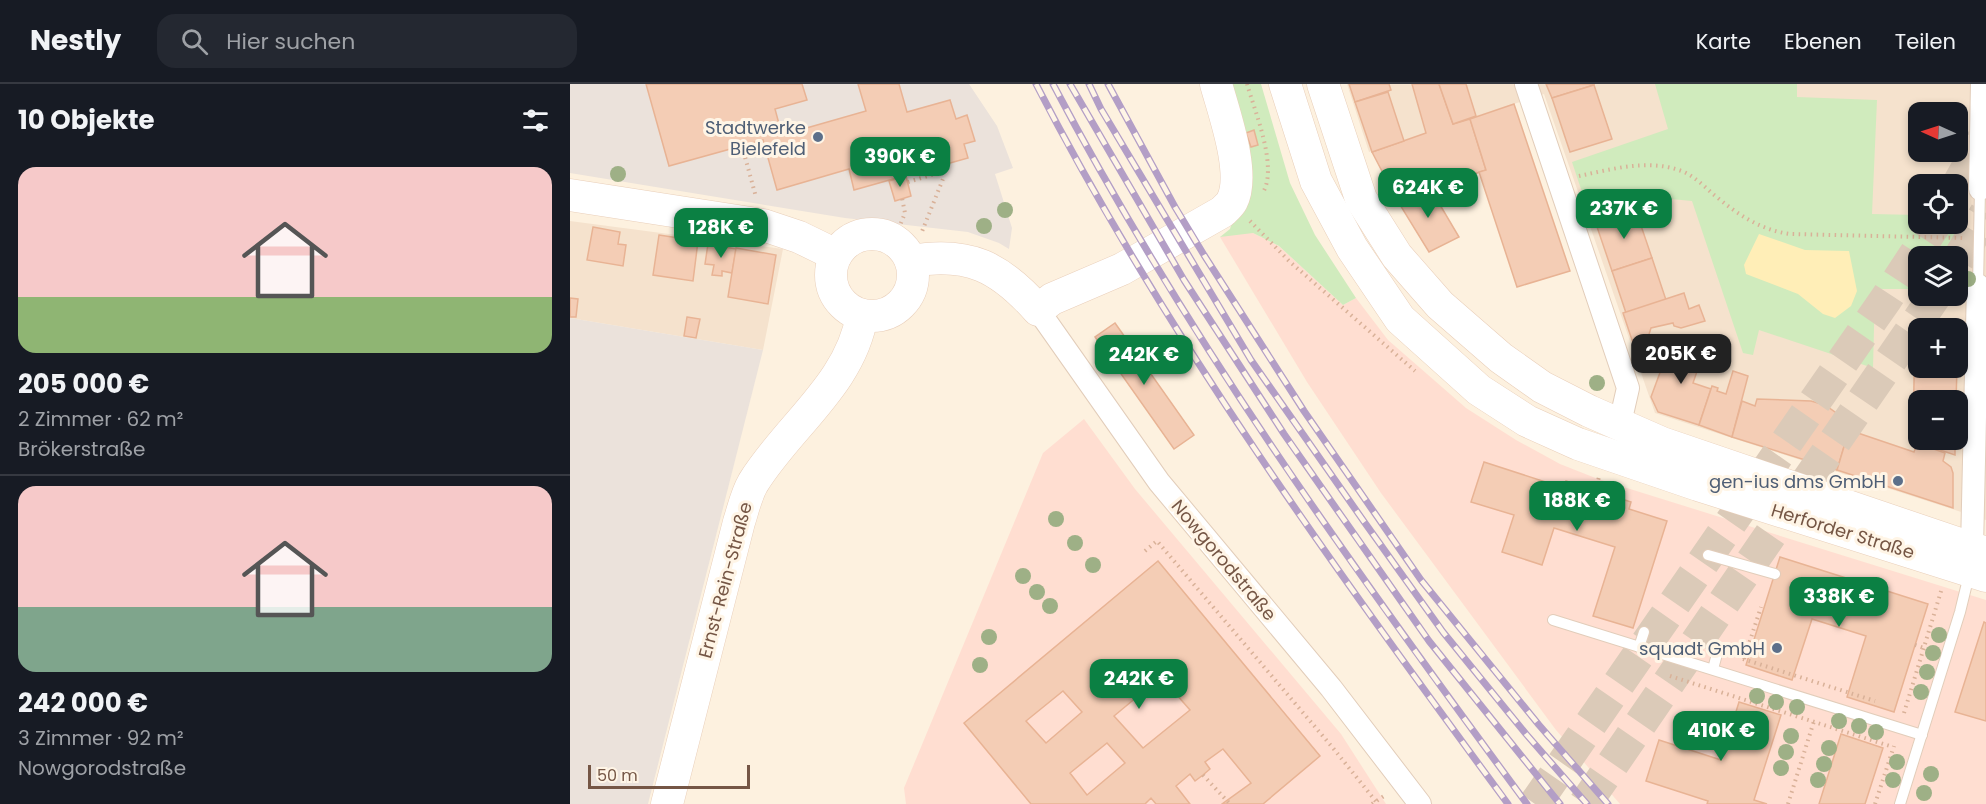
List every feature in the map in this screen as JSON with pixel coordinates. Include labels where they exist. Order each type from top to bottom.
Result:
[{"type":"street","points":[[903,251],[912,272],[910,288],[903,301],[891,311],[877,315],[862,315],[848,308],[837,298],[832,284],[831,269],[836,255],[851,239],[862,235],[873,234],[903,251],[938,258],[971,261],[1005,277],[1038,310],[1052,299],[1122,270],[1222,212],[1232,201],[1236,183],[1234,156],[1216,84]]},
{"type":"street","name":"Herforder Straße","points":[[1285,84],[1316,181],[1352,248],[1400,319],[1479,390],[1527,421],[1578,444],[1698,486],[1972,565]]},
{"type":"street","name":"Herforder Straße","points":[[1323,84],[1361,199],[1397,256],[1440,305],[1501,358],[1542,387],[1589,411],[1972,565]]},
{"type":"street","points":[[1526,84],[1628,388],[1620,423],[1612,439],[1600,444],[1578,444]]},
{"type":"street","points":[[1980,189],[1982,84]]},
{"type":"street","points":[[570,195],[763,225],[806,240],[836,255]]},
{"type":"street","points":[[1972,565],[1978,285]]},
{"type":"street","name":"Nowgorodstraße","points":[[1038,310],[1159,482],[1331,688],[1420,804]]},
{"type":"street","name":"Ernst-Rein-Straße","points":[[667,804],[739,522],[752,485],[778,448],[830,388],[854,343],[862,315]]},
{"type":"lane","points":[[1978,285],[1980,189]]},
{"type":"lane","points":[[1708,555],[1775,574]]},
{"type":"lane","points":[[1900,804],[1960,612],[1972,565]]},
{"type":"lane","points":[[1553,620],[1922,735]]},
{"type":"lane","points":[[1640,647],[1644,632]]},
{"type":"lane","points":[[1713,669],[1718,654]]},
{"type":"path","points":[[742,146],[753,186]]},
{"type":"path","points":[[1559,181],[1623,166],[1665,167],[1695,178],[1739,215],[1775,232],[1979,238]]},
{"type":"path","points":[[903,251],[943,179],[941,172],[908,182]]},
{"type":"path","points":[[902,198],[905,213],[903,251]]},
{"type":"path","points":[[1246,218],[1298,269],[1421,376]]},
{"type":"path","points":[[1594,490],[1598,479]]},
{"type":"path","points":[[1145,551],[1157,541],[1333,747],[1378,804]]},
{"type":"path","points":[[1875,804],[1924,648],[1972,565]]},
{"type":"path","points":[[1760,609],[1744,659],[1879,703]]},
{"type":"path","points":[[1915,645],[1924,648]]},
{"type":"path","points":[[1660,672],[1893,747]]},
{"type":"path","points":[[1788,804],[1814,722]]},
{"type":"path","points":[[1203,775],[1230,804]]},
{"type":"shaded area","points":[[570,84],[969,84],[997,126],[1013,168],[995,174],[1012,228],[1009,249],[968,232],[845,218],[570,173]]},
{"type":"shaded area","points":[[1347,84],[1986,84],[1986,520],[1655,413],[1544,94],[1369,152]]},
{"type":"shaded area","points":[[570,221],[783,249],[763,350],[570,318]]},
{"type":"shaded area","points":[[1253,233],[1279,246],[1343,305],[1356,298],[1388,340],[1466,408],[1516,440],[1560,464],[1598,479],[1986,600],[1986,804],[1620,804],[1556,730],[1381,493],[1307,382],[1220,237]]},
{"type":"shaded area","points":[[570,318],[763,350],[648,804],[570,804]]},
{"type":"shaded area","points":[[1084,419],[1135,489],[1341,734],[1386,804],[906,804],[904,788],[1043,453]]},
{"type":"green space","points":[[1225,84],[1261,84],[1290,183],[1315,235],[1356,298],[1343,305],[1279,246],[1253,233],[1220,237],[1230,229],[1236,210]]},
{"type":"green space","points":[[1655,84],[1797,84],[1797,97],[1877,100],[1872,214],[1908,215],[1908,234],[1960,234],[1960,246],[1908,246],[1908,289],[1875,289],[1873,368],[1759,330],[1753,355],[1743,353],[1692,201],[1638,196],[1589,213],[1572,162],[1668,129]]},
{"type":"sand","points":[[1759,234],[1805,250],[1849,251],[1857,291],[1851,306],[1835,318],[1823,314],[1798,294],[1746,274],[1744,265]]},
{"type":"building","name":"Stadtwerke Bielefeld","points":[[646,84],[802,84],[807,100],[775,109],[782,135],[866,111],[858,84],[899,84],[907,112],[950,100],[956,119],[967,115],[975,141],[964,144],[968,158],[854,190],[849,169],[777,190],[763,140],[669,166]]},
{"type":"building","points":[[1349,84],[1389,84],[1391,90],[1355,102]]},
{"type":"building","points":[[1412,84],[1439,84],[1453,124],[1470,119],[1486,170],[1397,200],[1372,152],[1426,133]]},
{"type":"building","points":[[1439,84],[1466,84],[1476,116],[1453,124]]},
{"type":"building","points":[[1546,84],[1594,84],[1594,85],[1552,98]]},
{"type":"building","points":[[1594,85],[1612,139],[1570,152],[1552,98]]},
{"type":"building","points":[[1388,92],[1404,141],[1372,152],[1355,102]]},
{"type":"building","points":[[1514,104],[1570,271],[1517,287],[1479,172],[1486,170],[1470,119]]},
{"type":"building","points":[[1254,130],[1258,145],[1251,147],[1246,133]]},
{"type":"building","points":[[906,176],[911,196],[895,201],[889,181]]},
{"type":"building","points":[[1430,188],[1459,237],[1429,252],[1397,200]]},
{"type":"building","points":[[1635,208],[1652,258],[1612,271],[1595,221]]},
{"type":"building","points":[[593,227],[620,232],[618,244],[626,245],[623,266],[587,260]]},
{"type":"building","points":[[659,235],[698,241],[693,281],[653,275]]},
{"type":"building","points":[[708,244],[736,249],[732,273],[722,271],[722,276],[712,275],[714,265],[705,264]]},
{"type":"building","points":[[736,248],[776,255],[768,304],[728,297]]},
{"type":"building","points":[[1652,258],[1666,300],[1626,313],[1612,271]]},
{"type":"building","points":[[1684,293],[1689,309],[1699,305],[1705,321],[1681,328],[1674,326],[1673,323],[1651,328],[1643,353],[1637,355],[1623,313]]},
{"type":"building","points":[[570,298],[578,299],[576,317],[570,317]]},
{"type":"building","points":[[687,317],[700,319],[696,338],[684,336]]},
{"type":"building","points":[[1115,323],[1194,435],[1174,449],[1095,337]]},
{"type":"building","points":[[1672,340],[1704,351],[1693,383],[1711,389],[1699,425],[1658,412],[1651,397]]},
{"type":"building","points":[[1733,371],[1748,376],[1732,437],[1699,425],[1712,386],[1718,388],[1717,391],[1726,394]]},
{"type":"building","points":[[1914,378],[1957,378],[1956,390],[1914,390]]},
{"type":"building","points":[[1757,399],[1811,401],[1825,405],[1842,417],[1849,430],[1837,470],[1732,437],[1742,401],[1755,406]]},
{"type":"building","points":[[1849,430],[1914,452],[1915,450],[1937,450],[1945,453],[1943,461],[1951,467],[1953,473],[1953,508],[1837,470]]},
{"type":"building","points":[[1940,450],[1955,450],[1955,455]]},
{"type":"building","points":[[1484,462],[1564,488],[1566,481],[1631,502],[1629,509],[1667,521],[1633,628],[1593,616],[1615,547],[1554,528],[1542,565],[1502,552],[1514,515],[1471,502]]},
{"type":"building","points":[[1780,557],[1928,604],[1894,712],[1847,697],[1866,636],[1812,619],[1792,680],[1746,665]]},
{"type":"building","points":[[1158,561],[1320,756],[1263,804],[1222,804],[1251,783],[1223,749],[1205,762],[1210,769],[1203,775],[1195,781],[1190,774],[1176,786],[1190,804],[1156,804],[1151,798],[1145,804],[1031,804],[964,723]],"holes":[[[1161,677],[1190,710],[1143,748],[1114,716]],[[1063,691],[1082,712],[1046,743],[1026,721]],[[1107,743],[1125,763],[1087,795],[1070,773]]]},
{"type":"building","points":[[1984,622],[1986,623],[1986,721],[1955,712]]},
{"type":"building","points":[[1739,702],[1781,715],[1754,800],[1767,804],[1707,804],[1708,801],[1646,781],[1659,740],[1721,760]]},
{"type":"building","points":[[1841,734],[1883,748],[1865,804],[1819,804]]},
{"type":"tunnel","points":[[1964,174],[1986,134]]},
{"type":"tunnel","points":[[1966,246],[1986,213]]},
{"type":"tunnel","points":[[1535,804],[1886,299],[1928,234]]},
{"type":"tunnel","points":[[1585,804],[1928,306]]},
{"type":"railway","points":[[1036,84],[1087,179],[1199,363],[1319,542],[1508,804]]},
{"type":"railway","points":[[1053,84],[1105,179],[1160,271],[1276,453],[1527,804]]},
{"type":"railway","points":[[1070,84],[1184,280],[1284,434],[1429,641],[1560,804]]},
{"type":"railway","points":[[1089,84],[1101,109],[1251,360],[1443,632],[1526,734],[1587,804]]},
{"type":"railway","points":[[1108,84],[1204,255],[1304,411],[1421,580],[1539,725],[1608,804]]},
{"type":"place","name":"Stadtwerke Bielefeld","points":[[818,137]]},
{"type":"place","name":"gen-ius dms GmbH","points":[[1898,481]]},
{"type":"place","name":"squadt GmbH","points":[[1777,648]]}]
